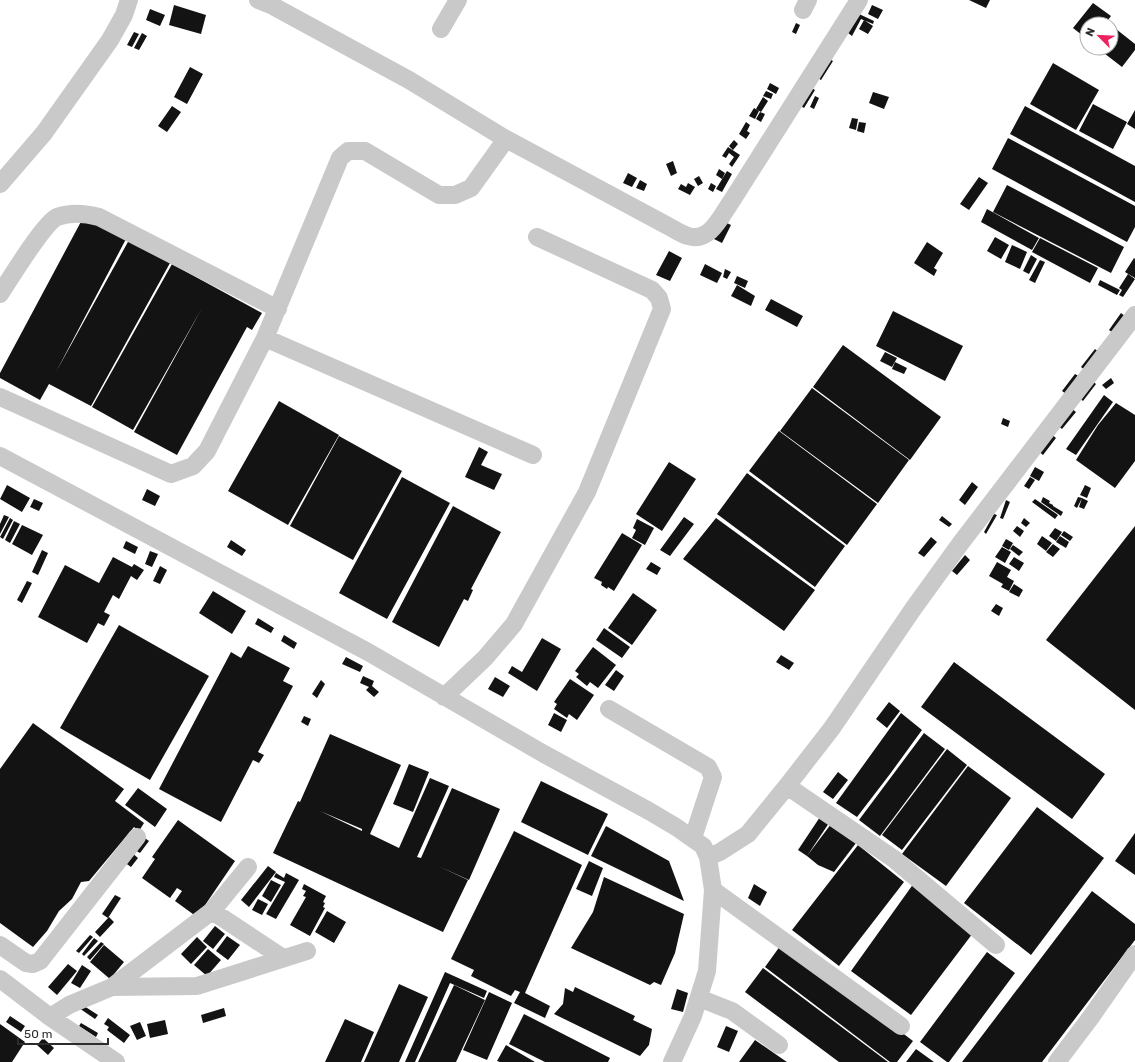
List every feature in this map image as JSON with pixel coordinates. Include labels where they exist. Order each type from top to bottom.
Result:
[{"type":"street","points":[[0,184],[44,133],[106,46],[124,15],[129,0]]},
{"type":"street","points":[[258,0],[273,6],[409,80],[506,139],[668,226],[689,236],[700,237],[710,232],[731,202],[859,0]]},
{"type":"street","points":[[441,29],[458,0]]},
{"type":"street","points":[[0,397],[171,474],[193,466],[207,451],[265,338],[340,158],[348,151],[364,151],[439,195],[456,195],[471,188],[506,139]]},
{"type":"street","points":[[0,294],[43,230],[55,218],[71,213],[85,213],[99,217],[278,309]]},
{"type":"street","points":[[444,697],[485,658],[514,624],[518,617],[587,492],[662,309],[659,298],[652,290],[537,237]]},
{"type":"street","points":[[708,857],[720,852],[748,834],[787,786],[832,728],[913,609],[960,544],[1135,315]]},
{"type":"street","points":[[265,338],[533,455]]},
{"type":"street","points":[[0,456],[368,652],[544,754],[649,811],[693,838],[703,846],[708,857],[713,890],[708,971],[692,1016],[672,1062]]},
{"type":"street","points":[[609,709],[708,767],[713,777],[693,838]]},
{"type":"street","points":[[787,786],[894,859],[996,945]]},
{"type":"street","points":[[0,945],[26,963],[33,964],[40,961],[137,837]]},
{"type":"street","points":[[50,1017],[69,1005],[112,987],[212,911],[248,867]]},
{"type":"street","points":[[713,890],[901,1026]]},
{"type":"street","points":[[212,911],[283,958]]},
{"type":"street","points":[[112,987],[197,986],[306,951]]},
{"type":"street","points":[[1057,1062],[1091,1017],[1135,954]]},
{"type":"street","points":[[0,980],[50,1017],[116,1062]]},
{"type":"street","points":[[699,998],[732,1011],[779,1046]]},
{"type":"building","points":[[969,0],[990,0],[986,8]]},
{"type":"building","points":[[1093,3],[1111,16],[1083,16]]},
{"type":"building","points":[[174,5],[206,15],[201,34],[169,25]]},
{"type":"building","points":[[872,5],[883,10],[878,19],[868,14]]},
{"type":"building","points":[[150,9],[165,15],[160,26],[146,20]]},
{"type":"building","points":[[859,14],[874,21],[873,24],[861,19],[852,36],[848,33]]},
{"type":"building","points":[[864,20],[873,26],[868,34],[859,29]]},
{"type":"building","points":[[1079,20],[1079,33],[1073,28]]},
{"type":"building","points":[[796,23],[800,25],[796,34],[792,32]]},
{"type":"building","points":[[1119,31],[1135,44],[1135,50],[1122,67],[1108,56],[1119,56]]},
{"type":"building","points":[[134,32],[139,34],[132,47],[127,45]]},
{"type":"building","points":[[142,33],[147,36],[139,50],[134,48]]},
{"type":"building","points":[[828,58],[833,61],[821,80],[816,77]]},
{"type":"building","points":[[1053,63],[1099,90],[1076,130],[1030,104]]},
{"type":"building","points":[[190,67],[203,74],[187,104],[174,97]]},
{"type":"building","points":[[770,83],[779,88],[776,94],[767,89]]},
{"type":"building","points":[[808,86],[815,90],[804,108],[798,104]]},
{"type":"building","points":[[766,91],[773,94],[771,99],[763,96]]},
{"type":"building","points":[[873,92],[889,97],[884,109],[869,103]]},
{"type":"building","points":[[815,96],[819,98],[814,109],[810,107]]},
{"type":"building","points":[[763,97],[768,101],[761,112],[756,109]]},
{"type":"building","points":[[1093,104],[1127,122],[1113,149],[1079,131]]},
{"type":"building","points":[[172,106],[181,112],[167,132],[158,126]]},
{"type":"building","points":[[1025,106],[1135,166],[1135,202],[1010,134]]},
{"type":"building","points":[[754,108],[759,111],[755,119],[749,116]]},
{"type":"building","points":[[1135,110],[1135,129],[1127,124]]},
{"type":"building","points":[[760,112],[765,114],[761,122],[756,119]]},
{"type":"building","points":[[852,118],[858,119],[856,130],[849,128]]},
{"type":"building","points":[[746,122],[750,125],[747,131],[750,133],[746,139],[739,134]]},
{"type":"building","points":[[859,122],[866,123],[864,133],[857,131]]},
{"type":"building","points":[[1008,138],[1135,206],[1135,227],[1127,242],[992,169]]},
{"type":"building","points":[[734,140],[738,144],[733,150],[729,146]]},
{"type":"building","points":[[728,147],[740,155],[732,167],[729,164],[734,157],[729,153],[726,158],[722,156]]},
{"type":"building","points":[[673,161],[677,173],[671,176],[666,164]]},
{"type":"building","points":[[719,169],[725,173],[722,179],[716,175]]},
{"type":"building","points":[[727,171],[732,174],[722,192],[716,189]]},
{"type":"building","points":[[628,173],[637,178],[632,187],[623,183]]},
{"type":"building","points":[[699,176],[703,183],[698,186],[694,179]]},
{"type":"building","points":[[979,177],[988,183],[969,210],[960,204]]},
{"type":"building","points":[[640,180],[647,184],[644,191],[636,188]]},
{"type":"building","points":[[688,183],[695,187],[690,195],[678,189],[681,184],[686,187]]},
{"type":"building","points":[[711,183],[716,186],[713,192],[708,189]]},
{"type":"building","points":[[1007,185],[1124,247],[1111,273],[993,212]]},
{"type":"building","points":[[987,209],[1039,238],[1032,250],[981,222]]},
{"type":"building","points":[[84,216],[126,239],[56,372],[129,240],[170,263],[91,406],[49,384],[40,400],[0,378],[0,373]]},
{"type":"building","points":[[721,220],[731,225],[722,243],[712,238]]},
{"type":"building","points":[[995,237],[1009,245],[1001,259],[987,251]]},
{"type":"building","points":[[1040,238],[1098,268],[1090,283],[1032,252]]},
{"type":"building","points":[[927,242],[943,253],[934,268],[937,270],[934,276],[914,263]]},
{"type":"building","points":[[1012,245],[1027,252],[1020,269],[1005,262]]},
{"type":"building","points":[[669,251],[682,258],[670,281],[656,275]]},
{"type":"building","points":[[1031,255],[1037,259],[1029,274],[1023,271]]},
{"type":"building","points":[[1134,258],[1135,259],[1135,278],[1125,272]]},
{"type":"building","points":[[1040,260],[1045,262],[1035,283],[1029,280]]},
{"type":"building","points":[[172,264],[262,313],[252,330],[247,327],[177,455],[134,432],[202,308],[133,430],[92,407]]},
{"type":"building","points":[[705,264],[722,273],[717,283],[700,275]]},
{"type":"building","points":[[725,269],[731,272],[727,279],[723,277]]},
{"type":"building","points":[[1128,274],[1135,279],[1123,297],[1119,295],[1122,290],[1119,288]]},
{"type":"building","points":[[737,276],[748,281],[745,288],[734,283]]},
{"type":"building","points":[[1100,280],[1120,290],[1117,295],[1098,285]]},
{"type":"building","points":[[737,285],[755,296],[751,306],[731,296]]},
{"type":"building","points":[[771,299],[803,316],[797,327],[765,310]]},
{"type":"building","points":[[893,311],[963,346],[945,381],[876,346]]},
{"type":"building","points":[[1121,313],[1126,317],[1115,334],[1109,330]]},
{"type":"building","points":[[843,345],[941,417],[910,460],[813,387]]},
{"type":"building","points":[[1095,349],[1100,353],[1086,371],[1081,367]]},
{"type":"building","points":[[885,352],[897,358],[892,367],[880,361]]},
{"type":"building","points":[[895,362],[907,368],[904,374],[892,369]]},
{"type":"building","points":[[1075,374],[1082,378],[1069,396],[1062,391]]},
{"type":"building","points":[[1111,378],[1114,383],[1106,389],[1102,385]]},
{"type":"building","points":[[1091,380],[1096,384],[1083,401],[1078,397]]},
{"type":"building","points":[[812,388],[909,460],[878,503],[780,431]]},
{"type":"building","points":[[1104,395],[1113,402],[1076,455],[1066,449]]},
{"type":"building","points":[[279,401],[339,435],[288,525],[228,491]]},
{"type":"building","points":[[1116,403],[1135,415],[1135,461],[1115,488],[1076,460],[1098,425]]},
{"type":"building","points":[[1071,408],[1076,412],[1062,429],[1057,425]]},
{"type":"building","points":[[1003,418],[1010,421],[1008,427],[1001,424]]},
{"type":"building","points":[[779,431],[877,504],[847,545],[749,471]]},
{"type":"building","points":[[1050,433],[1056,438],[1043,455],[1037,450]]},
{"type":"building","points":[[339,436],[402,471],[353,560],[290,526]]},
{"type":"building","points":[[479,447],[488,452],[481,465],[502,474],[494,490],[465,477]]},
{"type":"building","points":[[669,462],[696,479],[662,531],[636,514]]},
{"type":"building","points":[[1035,467],[1044,472],[1039,481],[1030,476]]},
{"type":"building","points":[[747,473],[845,546],[815,587],[717,514]]},
{"type":"building","points":[[402,477],[450,503],[387,619],[339,593]]},
{"type":"building","points":[[1030,477],[1035,480],[1029,489],[1024,486]]},
{"type":"building","points":[[972,482],[978,487],[965,505],[959,500]]},
{"type":"building","points":[[7,485],[30,498],[22,512],[0,499]]},
{"type":"building","points":[[1085,485],[1091,488],[1087,498],[1080,495]]},
{"type":"building","points":[[147,489],[160,496],[155,506],[142,500]]},
{"type":"building","points":[[1043,497],[1063,512],[1061,516],[1041,502]]},
{"type":"building","points":[[1078,497],[1082,498],[1077,508],[1074,506]]},
{"type":"building","points":[[1082,498],[1088,501],[1084,509],[1079,507]]},
{"type":"building","points":[[34,499],[43,503],[39,511],[30,507]]},
{"type":"building","points":[[1035,499],[1058,515],[1055,519],[1032,502]]},
{"type":"building","points":[[1006,500],[1010,502],[1003,519],[1000,518]]},
{"type":"building","points":[[453,506],[501,532],[471,589],[473,590],[468,601],[464,599],[439,647],[392,622]]},
{"type":"building","points":[[994,514],[997,515],[986,534],[984,532]]},
{"type":"building","points":[[4,515],[9,517],[0,534],[0,524]]},
{"type":"building","points":[[942,516],[952,524],[949,527],[939,520]]},
{"type":"building","points":[[684,517],[694,524],[670,556],[660,550]]},
{"type":"building","points":[[10,518],[13,520],[3,539],[0,537]]},
{"type":"building","points":[[716,518],[815,590],[784,631],[683,559]]},
{"type":"building","points":[[1024,518],[1030,523],[1026,527],[1021,523]]},
{"type":"building","points":[[637,519],[654,528],[645,545],[632,538],[636,530],[633,528]]},
{"type":"building","points":[[14,521],[20,524],[10,543],[5,540]]},
{"type":"building","points":[[22,525],[43,535],[32,555],[12,544]]},
{"type":"building","points":[[1017,526],[1024,531],[1020,537],[1013,531]]},
{"type":"building","points":[[1135,526],[1135,710],[1046,640]]},
{"type":"building","points":[[1055,528],[1062,532],[1056,541],[1049,536]]},
{"type":"building","points":[[1064,531],[1073,537],[1070,541],[1061,535]]},
{"type":"building","points":[[622,533],[642,545],[614,591],[608,587],[607,589],[601,585],[602,582],[594,578]]},
{"type":"building","points":[[1042,536],[1052,543],[1046,551],[1037,544]]},
{"type":"building","points":[[1060,536],[1069,542],[1066,548],[1056,542]]},
{"type":"building","points":[[931,537],[937,542],[924,557],[918,553]]},
{"type":"building","points":[[1006,539],[1013,543],[1009,550],[1002,546]]},
{"type":"building","points":[[231,540],[246,550],[242,556],[227,547]]},
{"type":"building","points":[[126,541],[138,547],[135,554],[123,548]]},
{"type":"building","points":[[1053,544],[1060,549],[1053,557],[1046,552]]},
{"type":"building","points":[[1013,545],[1023,552],[1019,556],[1010,549]]},
{"type":"building","points":[[1002,547],[1011,552],[1005,563],[995,557]]},
{"type":"building","points":[[42,550],[48,553],[38,575],[32,572]]},
{"type":"building","points":[[150,551],[158,554],[152,567],[145,564]]},
{"type":"building","points":[[965,555],[970,560],[957,575],[952,571]]},
{"type":"building","points":[[113,557],[132,567],[134,564],[144,570],[137,580],[131,576],[119,599],[113,595],[104,612],[110,615],[104,626],[98,623],[87,643],[38,617],[65,565],[99,583]]},
{"type":"building","points":[[1014,557],[1024,563],[1019,571],[1009,564]]},
{"type":"building","points":[[651,562],[661,568],[657,575],[646,569]]},
{"type":"building","points":[[997,562],[1011,570],[1007,577],[1014,581],[1009,591],[1001,587],[1003,584],[989,576]]},
{"type":"building","points":[[160,566],[167,570],[160,584],[153,581]]},
{"type":"building","points":[[27,581],[32,583],[22,603],[17,600]]},
{"type":"building","points":[[1014,584],[1023,590],[1019,597],[1009,592]]},
{"type":"building","points":[[213,591],[246,611],[232,634],[199,613]]},
{"type":"building","points":[[633,593],[657,610],[632,645],[608,628]]},
{"type":"building","points":[[996,604],[1003,608],[999,616],[991,611]]},
{"type":"building","points":[[258,618],[274,628],[271,633],[255,624]]},
{"type":"building","points":[[119,625],[209,676],[150,780],[60,728]]},
{"type":"building","points":[[604,628],[630,647],[622,658],[596,640]]},
{"type":"building","points":[[284,635],[297,643],[294,649],[281,641]]},
{"type":"building","points":[[542,638],[561,649],[537,691],[508,673],[512,666],[522,672]]},
{"type":"building","points":[[248,646],[290,668],[283,681],[293,686],[258,752],[264,755],[259,763],[253,760],[221,822],[159,789],[231,652],[241,658]]},
{"type":"building","points":[[593,647],[616,665],[598,688],[590,682],[587,686],[576,677],[579,674],[575,671]]},
{"type":"building","points":[[781,655],[794,663],[789,670],[776,662]]},
{"type":"building","points":[[346,657],[363,666],[360,672],[342,664]]},
{"type":"building","points":[[954,662],[1105,774],[1072,819],[921,707]]},
{"type":"building","points":[[616,670],[624,676],[614,691],[605,685]]},
{"type":"building","points":[[363,676],[374,681],[372,686],[379,692],[374,697],[366,690],[369,687],[360,683]]},
{"type":"building","points":[[495,677],[510,686],[503,697],[488,689]]},
{"type":"building","points":[[570,679],[594,695],[577,720],[569,714],[567,718],[554,709],[557,704],[554,702]]},
{"type":"building","points":[[321,680],[325,684],[317,698],[312,694]]},
{"type":"building","points":[[889,702],[900,711],[887,728],[876,719]]},
{"type":"building","points":[[554,713],[567,720],[561,732],[548,725]]},
{"type":"building","points":[[901,713],[922,730],[857,817],[836,803]]},
{"type":"building","points":[[304,716],[311,719],[308,726],[301,722]]},
{"type":"building","points":[[33,723],[124,789],[115,801],[144,823],[139,831],[134,827],[89,881],[81,882],[72,899],[59,911],[47,931],[33,947],[0,923],[0,769]]},
{"type":"building","points":[[924,733],[945,749],[880,836],[859,820]]},
{"type":"building","points":[[330,734],[401,765],[370,834],[399,848],[430,778],[449,786],[417,857],[421,858],[452,788],[500,809],[469,880],[438,866],[468,880],[443,932],[273,853],[298,801],[300,802]],"holes":[[[320,811],[362,829],[362,831]]]},
{"type":"building","points":[[947,749],[967,765],[902,850],[882,835]]},
{"type":"building","points":[[409,764],[429,772],[413,812],[393,804]]},
{"type":"building","points":[[968,766],[1011,798],[946,886],[902,854]]},
{"type":"building","points":[[838,772],[848,780],[833,799],[823,792]]},
{"type":"building","points":[[541,781],[608,814],[588,855],[521,822]]},
{"type":"building","points":[[138,788],[167,809],[155,827],[125,805]]},
{"type":"building","points":[[1037,807],[1104,858],[1031,955],[964,903]]},
{"type":"building","points":[[820,817],[829,823],[807,856],[798,850]]},
{"type":"building","points":[[178,820],[235,861],[197,917],[175,901],[182,891],[177,888],[170,898],[142,878],[155,859],[152,857]]},
{"type":"building","points":[[831,824],[856,843],[834,872],[818,865],[807,856]]},
{"type":"building","points":[[606,826],[669,861],[684,901],[591,856]]},
{"type":"building","points":[[514,831],[582,865],[525,993],[550,1006],[545,1018],[514,1003],[520,992],[515,990],[511,996],[471,976],[474,970],[451,959]]},
{"type":"building","points":[[1135,833],[1135,875],[1115,861]]},
{"type":"building","points":[[142,836],[149,841],[140,853],[133,849]]},
{"type":"building","points":[[858,845],[904,882],[839,966],[792,930]]},
{"type":"building","points":[[131,852],[138,858],[131,867],[124,862]]},
{"type":"building","points":[[589,861],[603,868],[592,896],[576,889]]},
{"type":"building","points":[[268,866],[276,872],[249,907],[241,900]]},
{"type":"building","points":[[276,873],[284,878],[286,873],[299,880],[276,919],[266,914],[285,882],[274,877]]},
{"type":"building","points":[[604,877],[684,914],[675,953],[661,985],[654,982],[650,985],[571,948],[593,912]]},
{"type":"building","points":[[271,880],[281,885],[271,902],[262,896]]},
{"type":"building","points":[[914,883],[976,929],[911,1015],[851,971]]},
{"type":"building","points":[[304,884],[326,896],[323,902],[325,903],[323,907],[325,908],[310,936],[290,925],[306,897],[303,896],[306,891],[302,889]]},
{"type":"building","points":[[754,884],[767,892],[760,906],[748,898]]},
{"type":"building","points":[[1092,891],[1135,924],[1135,940],[1042,1062],[962,1062]]},
{"type":"building","points":[[115,895],[121,898],[108,918],[102,914]]},
{"type":"building","points":[[258,899],[268,904],[262,915],[252,910]]},
{"type":"building","points":[[327,911],[346,922],[334,943],[315,932]]},
{"type":"building","points":[[109,917],[114,922],[100,937],[95,932]]},
{"type":"building","points":[[215,926],[225,934],[213,949],[203,941]]},
{"type":"building","points":[[90,935],[93,937],[79,953],[76,951]]},
{"type":"building","points":[[227,936],[240,945],[228,960],[216,951]]},
{"type":"building","points":[[197,937],[207,947],[191,964],[181,954]]},
{"type":"building","points":[[94,938],[98,941],[84,956],[82,954]]},
{"type":"building","points":[[101,942],[104,944],[90,960],[87,957]]},
{"type":"building","points":[[783,942],[913,1041],[897,1062],[890,1062],[765,967]]},
{"type":"building","points":[[104,945],[124,962],[110,979],[90,962]]},
{"type":"building","points":[[208,949],[221,960],[207,976],[194,965]]},
{"type":"building","points":[[987,952],[1015,973],[949,1062],[947,1062],[920,1042]]},
{"type":"building","points":[[68,964],[77,971],[57,995],[48,987]]},
{"type":"building","points":[[82,965],[91,971],[80,988],[71,983]]},
{"type":"building","points":[[763,968],[888,1062],[839,1062],[745,992]]},
{"type":"building","points":[[445,972],[487,991],[484,998],[450,983],[415,1062],[405,1062]]},
{"type":"building","points":[[399,984],[428,997],[399,1062],[364,1062]]},
{"type":"building","points":[[454,985],[485,1000],[456,1062],[418,1062]]},
{"type":"building","points":[[575,987],[635,1016],[633,1020],[652,1029],[649,1045],[640,1056],[554,1014],[563,1004],[565,988],[573,992]]},
{"type":"building","points":[[677,989],[688,993],[683,1012],[671,1009]]},
{"type":"building","points":[[489,992],[512,1003],[487,1060],[463,1050]]},
{"type":"building","points":[[81,1004],[98,1015],[95,1019],[79,1008]]},
{"type":"building","points":[[224,1008],[226,1016],[203,1023],[201,1015]]},
{"type":"building","points":[[524,1014],[610,1058],[608,1062],[545,1062],[509,1044]]},
{"type":"building","points":[[10,1016],[25,1026],[21,1032],[6,1022]]},
{"type":"building","points":[[108,1018],[130,1035],[124,1043],[107,1030],[109,1027],[104,1024]]},
{"type":"building","points":[[345,1019],[374,1032],[361,1062],[325,1062]]},
{"type":"building","points":[[165,1020],[168,1034],[150,1038],[147,1024]]},
{"type":"building","points":[[140,1022],[146,1036],[137,1040],[130,1026]]},
{"type":"building","points":[[81,1023],[98,1033],[96,1037],[79,1026]]},
{"type":"building","points":[[0,1024],[25,1042],[12,1062],[0,1062]]},
{"type":"building","points":[[726,1026],[738,1031],[729,1052],[717,1047]]},
{"type":"building","points":[[43,1038],[54,1048],[48,1055],[37,1045]]},
{"type":"building","points":[[755,1040],[784,1060],[787,1062],[739,1062]]},
{"type":"building","points":[[506,1045],[535,1062],[497,1061]]},
{"type":"building","points":[[916,1049],[934,1062],[906,1062]]}]
